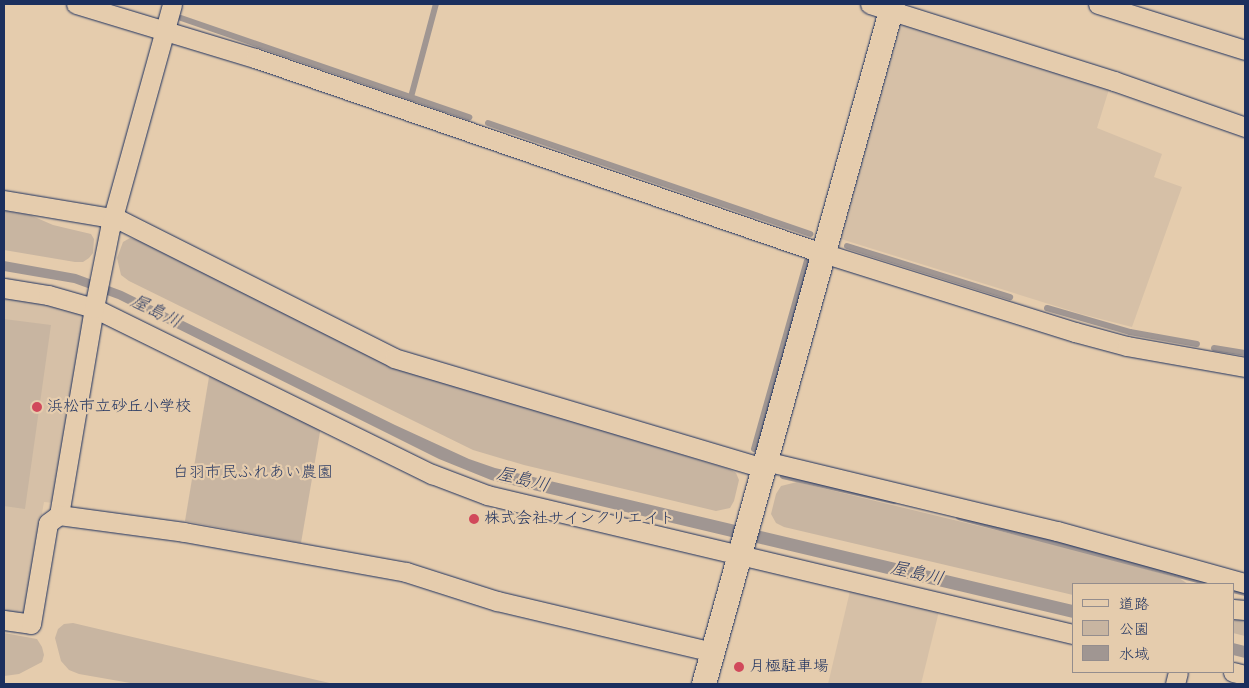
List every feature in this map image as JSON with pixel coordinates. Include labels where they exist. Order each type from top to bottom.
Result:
[{"type":"street","points":[[76,4],[255,58],[823,253],[1101,340],[1245,367]]},
{"type":"street","points":[[59,515],[95,304],[113,218],[172,4]]},
{"type":"street","points":[[1098,4],[1245,50]]},
{"type":"street","points":[[704,684],[823,253],[884,6],[1114,80],[1245,127]]},
{"type":"street","points":[[4,200],[113,218],[394,358],[764,465],[1057,531],[1245,583]]},
{"type":"street","points":[[4,288],[95,304],[459,485],[515,502],[740,552],[1072,634]]},
{"type":"street","points":[[4,620],[31,624],[48,523],[59,515],[184,532],[406,572],[497,601],[712,652]]},
{"type":"shaded area","points":[[907,23],[1110,86],[1097,128],[1162,154],[1154,177],[1182,187],[1132,327],[1081,314],[841,239],[900,27]]},
{"type":"shaded area","name":"浜松市立砂丘小学校","points":[[4,295],[87,312],[55,503],[44,502],[24,615],[4,612]]},
{"type":"shaded area","points":[[851,587],[940,607],[921,684],[828,684]]},
{"type":"green space","points":[[4,211],[30,215],[53,225],[91,234],[94,239],[93,253],[83,262],[75,262],[4,250]]},
{"type":"green space","points":[[130,238],[138,240],[391,366],[729,469],[736,473],[739,480],[734,501],[730,508],[716,511],[524,465],[473,450],[129,281],[121,275],[117,258],[123,242]]},
{"type":"green space","points":[[4,319],[51,325],[25,509],[4,506]]},
{"type":"green space","name":"白羽市民ふれあい農園","points":[[210,371],[321,426],[301,543],[185,521]]},
{"type":"green space","points":[[797,482],[1053,544],[1179,578],[1186,583],[1072,583],[1072,595],[784,527],[776,523],[771,514],[776,494],[781,486]]},
{"type":"green space","points":[[1234,615],[1245,616],[1245,636],[1234,633]]},
{"type":"green space","points":[[73,623],[334,684],[136,684],[79,674],[69,670],[61,661],[55,638],[58,629],[64,624]]},
{"type":"green space","points":[[4,633],[37,639],[44,655],[42,662],[19,674],[4,676]]},
{"type":"water","name":"屋島川","points":[[4,261],[76,274],[122,291],[395,425],[469,459],[495,468],[1072,605],[1072,618],[491,480],[439,459],[118,299],[74,283],[4,271]]},
{"type":"water","points":[[1234,643],[1245,646],[1245,658],[1234,655]]},
{"type":"waterway","points":[[411,97],[436,4]]},
{"type":"waterway","points":[[181,18],[469,117]]},
{"type":"waterway","points":[[488,123],[810,234]]},
{"type":"waterway","points":[[847,246],[1010,297]]},
{"type":"waterway","points":[[754,449],[807,261]]},
{"type":"waterway","points":[[1047,308],[1130,332],[1197,344]]},
{"type":"waterway","points":[[1214,348],[1245,353]]},
{"type":"waterway","points":[[783,476],[894,501]]},
{"type":"waterway","points":[[959,517],[1209,583]]},
{"type":"waterway","points":[[1234,590],[1245,593]]},
{"type":"place","name":"浜松市立砂丘小学校","points":[[37,407]]},
{"type":"place","name":"株式会社サインクリエイト","points":[[474,519]]},
{"type":"place","name":"月極駐車場","points":[[739,667]]}]
